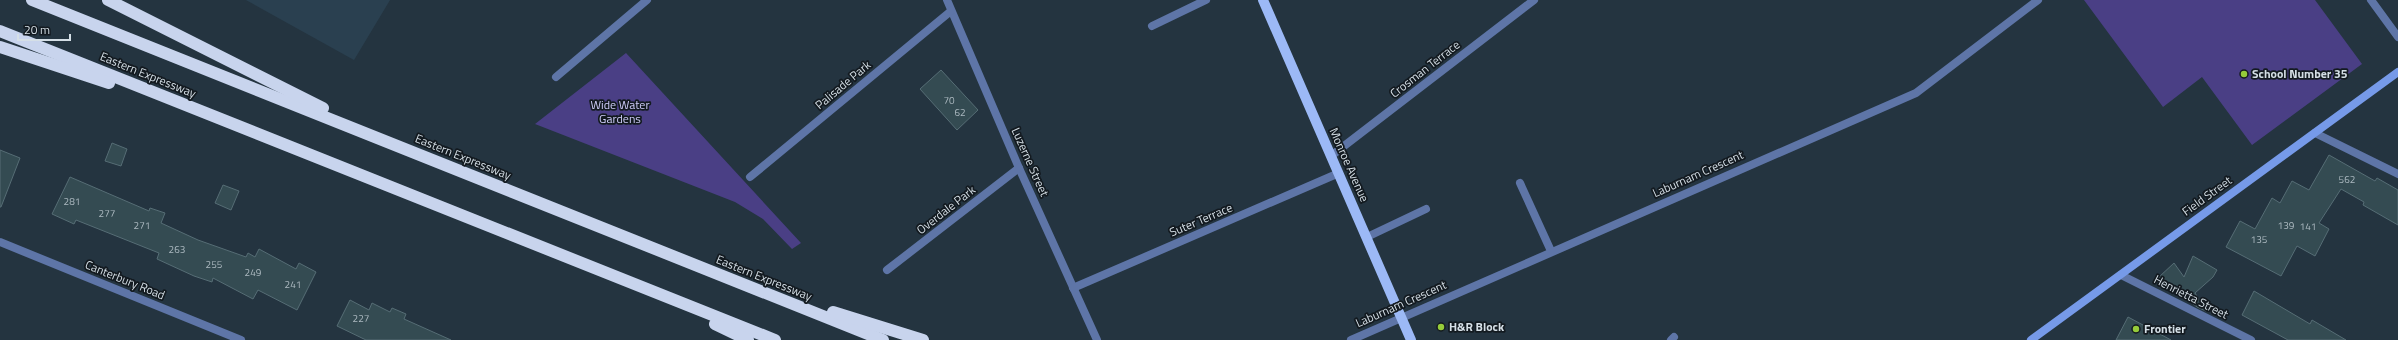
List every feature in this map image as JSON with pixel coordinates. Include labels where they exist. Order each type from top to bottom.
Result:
[{"type":"highway","name":"Eastern Expressway","points":[[32,0],[883,340]]},
{"type":"highway","points":[[108,0],[394,144]]},
{"type":"highway","name":"Eastern Expressway","points":[[0,31],[775,340]]},
{"type":"highway","points":[[0,47],[218,118]]},
{"type":"highway","points":[[630,282],[748,340]]},
{"type":"highway","points":[[745,286],[923,340]]},
{"type":"main road","name":"Monroe Avenue","points":[[1263,0],[1411,340]]},
{"type":"street","points":[[556,77],[647,0]]},
{"type":"street","name":"Luzerne Street","points":[[947,0],[1094,337]]},
{"type":"street","points":[[1152,26],[1206,0]]},
{"type":"street","name":"Crosman Terrace","points":[[1331,156],[1534,0]]},
{"type":"street","name":"Laburnam Crescent","points":[[1351,340],[1400,317],[1916,93],[2038,0]]},
{"type":"street","points":[[2371,0],[2398,37]]},
{"type":"street","name":"Palisade Park","points":[[750,177],[951,11]]},
{"type":"street","name":"Field Street","points":[[2031,340],[2398,72]]},
{"type":"street","points":[[2315,132],[2398,174]]},
{"type":"street","name":"Overdale Park","points":[[887,270],[1019,168]]},
{"type":"street","name":"Suter Terrace","points":[[1073,288],[1338,173]]},
{"type":"street","points":[[1520,183],[1551,251]]},
{"type":"street","points":[[1367,238],[1426,210]]},
{"type":"street","name":"Canterbury Road","points":[[0,242],[241,340]]},
{"type":"street","name":"Henrietta Street","points":[[2121,275],[2251,340]]},
{"type":"shaded area","points":[[246,0],[390,0],[354,60]]},
{"type":"green space","name":"School Number 35","points":[[2084,0],[2315,0],[2362,64],[2252,145],[2202,77],[2163,107]]},
{"type":"green space","name":"Wide Water Gardens","points":[[626,53],[801,243],[792,249],[763,219],[735,202],[535,124]]},
{"type":"building","points":[[941,70],[978,110],[957,130],[920,89]]},
{"type":"building","points":[[112,143],[127,149],[121,166],[105,161]]},
{"type":"building","points":[[0,150],[20,158],[1,207],[0,207]]},
{"type":"building","points":[[2329,155],[2375,181],[2377,178],[2398,190],[2398,225],[2363,205],[2364,202],[2341,189],[2319,223],[2329,229],[2315,256],[2297,246],[2281,276],[2226,247],[2240,221],[2255,229],[2272,198],[2280,203],[2292,181],[2309,190]]},
{"type":"building","points":[[70,177],[149,211],[150,208],[165,213],[161,223],[198,240],[246,257],[248,253],[255,257],[259,249],[296,269],[299,263],[316,272],[297,310],[258,290],[253,299],[213,278],[212,282],[194,276],[157,259],[159,253],[76,220],[74,224],[52,214]]},
{"type":"building","points":[[223,185],[239,191],[231,210],[215,203]]},
{"type":"building","points":[[2193,256],[2217,270],[2213,277],[2195,293],[2206,311],[2197,307],[2159,277],[2174,263],[2184,277]]},
{"type":"building","points":[[2254,291],[2310,324],[2312,320],[2346,340],[2288,340],[2242,315]]},
{"type":"building","points":[[350,300],[369,310],[372,303],[390,312],[392,308],[406,314],[404,319],[451,340],[366,340],[337,326]]},
{"type":"building","name":"Frontier","points":[[2128,317],[2171,340],[2116,340]]},
{"type":"place","name":"School Number 35","points":[[2244,74]]},
{"type":"place","name":"H&R Block","points":[[1441,327]]},
{"type":"place","name":"Frontier","points":[[2136,329]]}]
